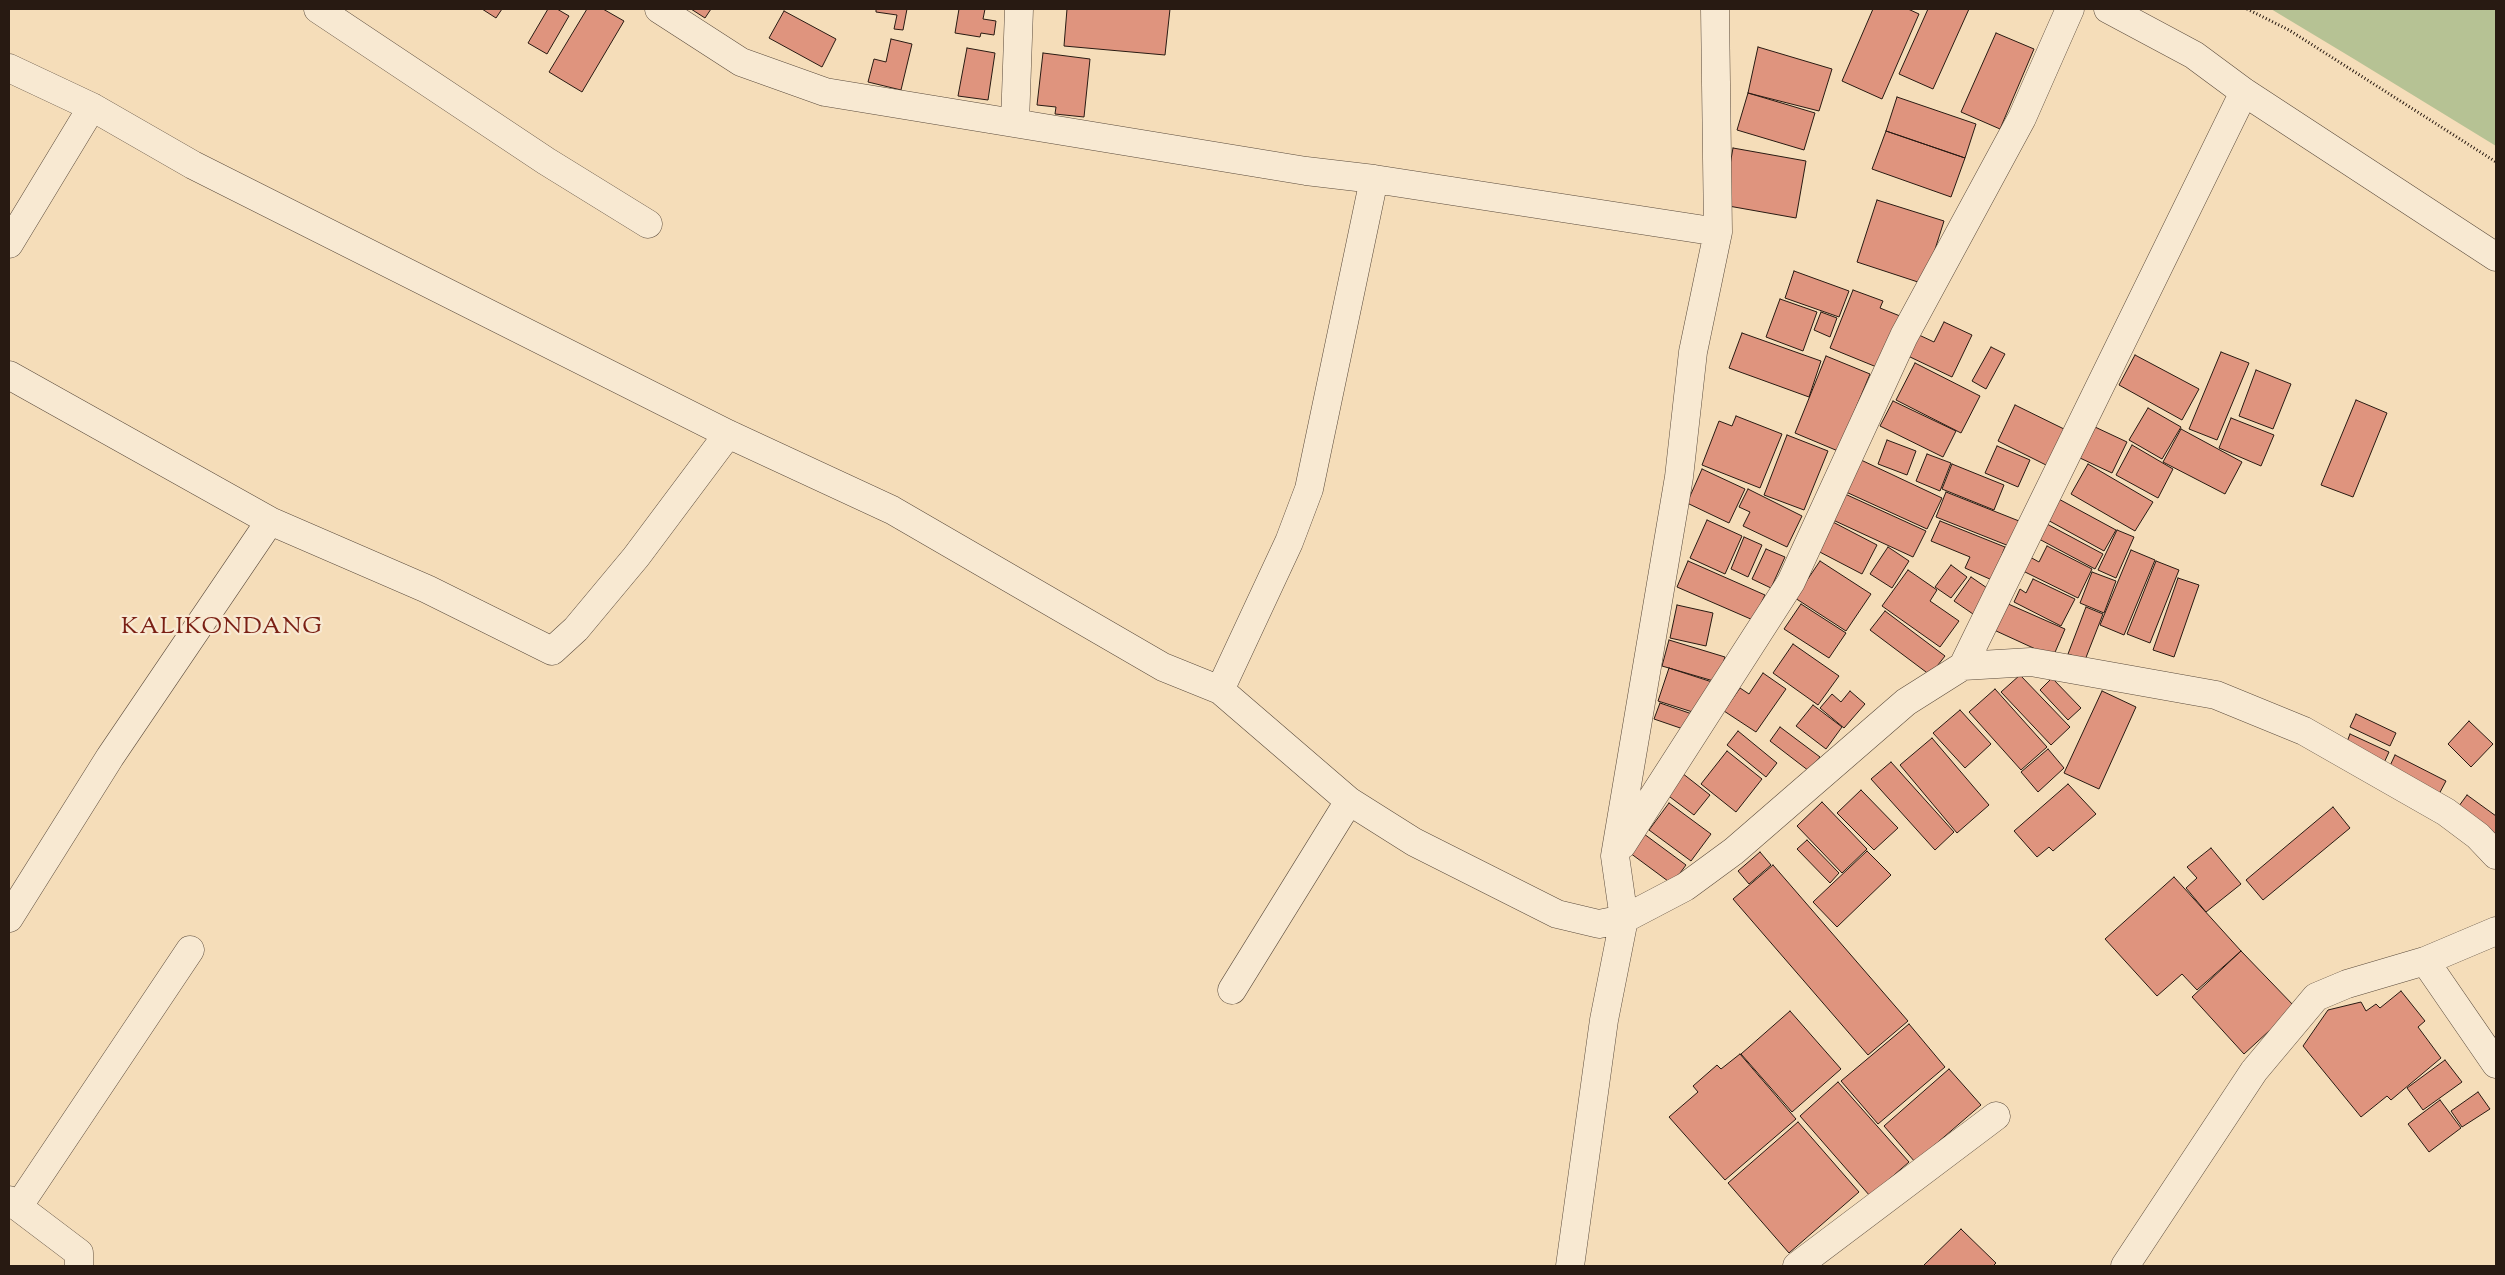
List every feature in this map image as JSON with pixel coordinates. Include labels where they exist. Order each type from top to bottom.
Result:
[{"type":"street","points":[[318,9],[546,161],[648,224]]},
{"type":"street","points":[[659,9],[741,62],[826,92],[1297,170],[1374,179],[1718,232]]},
{"type":"street","points":[[1015,123],[1019,9]]},
{"type":"street","points":[[1576,1262],[1604,1020],[1624,919],[1615,856],[1679,477],[1693,352],[1718,232],[1715,9]]},
{"type":"street","points":[[1615,856],[1791,582],[1904,336],[2022,118],[2070,9]]},
{"type":"street","points":[[2108,9],[2194,55],[2244,92],[2496,257]]},
{"type":"street","points":[[9,68],[92,107],[193,165],[728,434],[892,510],[1163,667],[1220,690],[1349,801],[1414,842],[1557,914],[1599,924],[1624,919],[1686,887],[1734,850],[1906,702],[1963,666],[2031,662],[2216,695],[2304,731],[2446,812],[2478,836],[2496,854]]},
{"type":"street","points":[[1963,666],[2244,92]]},
{"type":"street","points":[[9,244],[92,107]]},
{"type":"street","points":[[1220,690],[1289,542],[1308,488],[1374,179]]},
{"type":"street","points":[[9,375],[270,521],[427,589],[552,651],[576,629],[636,557],[728,434]]},
{"type":"street","points":[[9,918],[110,757],[270,521]]},
{"type":"street","points":[[1232,990],[1349,801]]},
{"type":"street","points":[[2125,1266],[2254,1071],[2316,997],[2347,984],[2424,961],[2496,931]]},
{"type":"street","points":[[79,1266],[79,1253],[13,1204],[190,950]]},
{"type":"street","points":[[2424,961],[2496,1064]]},
{"type":"street","points":[[1797,1266],[1996,1116]]},
{"type":"path","points":[[2247,9],[2288,30],[2496,162]]},
{"type":"green space","points":[[2271,9],[2496,9],[2496,146],[2354,59]]},
{"type":"building","points":[[482,9],[502,9],[496,18]]},
{"type":"building","points":[[548,9],[557,9],[569,16],[547,54],[528,43]]},
{"type":"building","points":[[587,9],[603,9],[624,21],[582,92],[549,72]]},
{"type":"building","points":[[691,9],[711,9],[705,18]]},
{"type":"building","points":[[876,9],[907,9],[903,30],[894,29],[897,15],[876,12]]},
{"type":"building","points":[[959,9],[985,9],[983,19],[996,21],[994,35],[981,33],[980,37],[955,33]]},
{"type":"building","points":[[1067,9],[1170,9],[1165,55],[1064,46]]},
{"type":"building","points":[[1873,9],[1908,9],[1919,14],[1882,99],[1842,81]]},
{"type":"building","points":[[1928,9],[1969,9],[1933,89],[1899,74]]},
{"type":"building","points":[[784,11],[836,39],[822,67],[769,38]]},
{"type":"building","points":[[1996,33],[2034,49],[2000,129],[1961,112]]},
{"type":"building","points":[[891,39],[912,44],[901,90],[868,82],[874,59],[886,62]]},
{"type":"building","points":[[1758,47],[1832,69],[1819,111],[1748,93]]},
{"type":"building","points":[[967,48],[995,53],[988,100],[958,96]]},
{"type":"building","points":[[1043,53],[1090,59],[1084,117],[1055,114],[1056,107],[1037,105]]},
{"type":"building","points":[[1748,93],[1815,113],[1804,150],[1737,130]]},
{"type":"building","points":[[1897,97],[1976,124],[1965,158],[1886,131]]},
{"type":"building","points":[[1886,131],[1965,158],[1951,197],[1872,169]]},
{"type":"building","points":[[1733,148],[1806,161],[1796,218],[1723,205]]},
{"type":"building","points":[[1877,200],[1944,221],[1924,284],[1857,262]]},
{"type":"building","points":[[1794,271],[1849,291],[1839,317],[1785,298]]},
{"type":"building","points":[[1853,290],[1883,301],[1880,308],[1900,316],[1879,368],[1830,348]]},
{"type":"building","points":[[1780,299],[1817,312],[1803,351],[1766,337]]},
{"type":"building","points":[[1821,312],[1837,318],[1830,337],[1814,330]]},
{"type":"building","points":[[1944,322],[1972,335],[1952,377],[1908,356],[1919,335],[1934,342]]},
{"type":"building","points":[[1742,333],[1821,361],[1809,397],[1729,368]]},
{"type":"building","points":[[1991,347],[2005,354],[1986,389],[1972,381]]},
{"type":"building","points":[[2221,352],[2249,363],[2217,440],[2189,429]]},
{"type":"building","points":[[2135,355],[2199,389],[2182,420],[2119,385]]},
{"type":"building","points":[[1826,356],[1870,374],[1838,451],[1795,433]]},
{"type":"building","points":[[1915,363],[1980,396],[1961,433],[1896,400]]},
{"type":"building","points":[[2256,370],[2291,384],[2273,429],[2239,416]]},
{"type":"building","points":[[2356,400],[2387,413],[2353,497],[2321,485]]},
{"type":"building","points":[[1893,401],[1956,431],[1943,457],[1880,426]]},
{"type":"building","points":[[2015,405],[2066,430],[2048,466],[1998,441]]},
{"type":"building","points":[[2148,408],[2181,427],[2162,459],[2129,440]]},
{"type":"building","points":[[1736,416],[1782,434],[1760,488],[1702,465],[1719,421],[1732,426]]},
{"type":"building","points":[[2231,418],[2274,435],[2261,466],[2219,448]]},
{"type":"building","points":[[2095,427],[2127,442],[2112,473],[2080,458]]},
{"type":"building","points":[[2181,429],[2242,462],[2225,494],[2163,462]]},
{"type":"building","points":[[1787,435],[1828,451],[1804,510],[1764,495]]},
{"type":"building","points":[[1887,440],[1916,451],[1907,475],[1878,464]]},
{"type":"building","points":[[2132,445],[2173,469],[2158,498],[2116,475]]},
{"type":"building","points":[[1997,446],[2030,460],[2018,487],[1985,473]]},
{"type":"building","points":[[1927,454],[1951,463],[1940,491],[1916,481]]},
{"type":"building","points":[[1861,460],[1942,498],[1927,529],[1846,492]]},
{"type":"building","points":[[1952,464],[2004,485],[1994,510],[1942,489]]},
{"type":"building","points":[[2088,464],[2153,502],[2135,531],[2071,494]]},
{"type":"building","points":[[1702,469],[1745,489],[1729,523],[1687,503]]},
{"type":"building","points":[[1748,489],[1802,516],[1787,547],[1743,526],[1750,512],[1739,507]]},
{"type":"building","points":[[1946,492],[2019,521],[2009,546],[1936,517]]},
{"type":"building","points":[[1845,494],[1926,531],[1913,557],[1833,520]]},
{"type":"building","points":[[2055,497],[2116,530],[2104,551],[2044,518]]},
{"type":"building","points":[[1707,520],[1742,536],[1725,574],[1690,558]]},
{"type":"building","points":[[1829,520],[1877,545],[1862,574],[1814,549]]},
{"type":"building","points":[[1940,521],[2005,547],[1992,580],[1965,568],[1970,557],[1931,541]]},
{"type":"building","points":[[2047,524],[2103,554],[2095,569],[2039,539]]},
{"type":"building","points":[[2117,530],[2134,537],[2116,578],[2098,570]]},
{"type":"building","points":[[1744,537],[1762,545],[1748,577],[1731,569]]},
{"type":"building","points":[[2047,546],[2092,569],[2078,598],[2023,571],[2030,557],[2039,562]]},
{"type":"building","points":[[1888,547],[1909,561],[1892,588],[1870,574]]},
{"type":"building","points":[[1766,549],[1785,557],[1771,588],[1752,579]]},
{"type":"building","points":[[2131,550],[2155,560],[2124,635],[2100,625]]},
{"type":"building","points":[[1688,561],[1765,595],[1753,620],[1677,587]]},
{"type":"building","points":[[1820,561],[1871,594],[1846,631],[1795,598]]},
{"type":"building","points":[[2156,561],[2179,570],[2150,643],[2127,634]]},
{"type":"building","points":[[1951,565],[1967,577],[1951,598],[1935,587]]},
{"type":"building","points":[[1908,570],[1937,590],[1930,601],[1959,621],[1940,647],[1882,606]]},
{"type":"building","points":[[2092,572],[2116,581],[2104,613],[2080,603]]},
{"type":"building","points":[[1971,577],[1990,590],[1973,614],[1954,601]]},
{"type":"building","points":[[2178,578],[2199,585],[2174,657],[2153,650]]},
{"type":"building","points":[[2033,579],[2075,599],[2061,626],[2014,602],[2020,589],[2026,593]]},
{"type":"building","points":[[2006,603],[2065,629],[2053,657],[1994,630]]},
{"type":"building","points":[[1801,604],[1846,633],[1829,658],[1784,629]]},
{"type":"building","points":[[1677,605],[1713,613],[1706,646],[1670,638]]},
{"type":"building","points":[[2086,607],[2103,614],[2085,660],[2068,654]]},
{"type":"building","points":[[1885,611],[1945,656],[1930,675],[1870,630]]},
{"type":"building","points":[[1669,640],[1725,657],[1717,682],[1662,666]]},
{"type":"building","points":[[1793,644],[1839,676],[1818,705],[1773,673]]},
{"type":"building","points":[[1669,668],[1712,682],[1702,715],[1658,701]]},
{"type":"building","points":[[1763,673],[1786,689],[1756,732],[1724,711],[1740,688],[1749,694]]},
{"type":"building","points":[[2020,675],[2070,727],[2051,745],[2001,692]]},
{"type":"building","points":[[2052,678],[2081,708],[2068,720],[2040,690]]},
{"type":"building","points":[[1995,689],[2047,747],[2021,770],[1969,712]]},
{"type":"building","points":[[1850,691],[1865,704],[1844,728],[1820,708],[1832,694],[1841,702]]},
{"type":"building","points":[[2102,691],[2136,707],[2099,789],[2064,773]]},
{"type":"building","points":[[1660,703],[1695,715],[1689,731],[1654,719]]},
{"type":"building","points":[[1813,705],[1842,727],[1826,749],[1796,726]]},
{"type":"building","points":[[1960,710],[1991,744],[1965,768],[1933,733]]},
{"type":"building","points":[[2356,714],[2396,733],[2390,746],[2350,727]]},
{"type":"building","points":[[2469,721],[2493,744],[2471,767],[2448,744]]},
{"type":"building","points":[[1780,727],[1820,757],[1809,771],[1770,741]]},
{"type":"building","points":[[1738,731],[1777,763],[1766,777],[1727,745]]},
{"type":"building","points":[[2350,734],[2389,752],[2383,765],[2345,747]]},
{"type":"building","points":[[1932,738],[1989,805],[1957,833],[1900,765]]},
{"type":"building","points":[[2048,749],[2064,768],[2038,792],[2021,772]]},
{"type":"building","points":[[1727,751],[1762,779],[1736,812],[1701,784]]},
{"type":"building","points":[[2395,755],[2446,781],[2438,796],[2388,770]]},
{"type":"building","points":[[1891,762],[1954,832],[1935,850],[1871,779]]},
{"type":"building","points":[[1682,773],[1710,795],[1694,815],[1666,794]]},
{"type":"building","points":[[2068,784],[2096,814],[2053,851],[2049,847],[2037,857],[2014,831]]},
{"type":"building","points":[[1861,790],[1898,828],[1874,850],[1837,813]]},
{"type":"building","points":[[2467,795],[2496,816],[2496,840],[2456,810]]},
{"type":"building","points":[[1822,802],[1867,849],[1842,873],[1797,826]]},
{"type":"building","points":[[1669,803],[1711,834],[1691,861],[1649,830]]},
{"type":"building","points":[[2333,807],[2350,828],[2263,900],[2246,880]]},
{"type":"building","points":[[1640,831],[1686,865],[1672,884],[1626,850]]},
{"type":"building","points":[[1807,840],[1839,873],[1830,883],[1797,849]]},
{"type":"building","points":[[2211,848],[2241,884],[2206,912],[2186,888],[2197,878],[2187,867]]},
{"type":"building","points":[[1867,851],[1891,875],[1837,927],[1813,902]]},
{"type":"building","points":[[1760,852],[1771,865],[1749,884],[1738,871]]},
{"type":"building","points":[[1773,865],[1908,1021],[1868,1055],[1733,899]]},
{"type":"building","points":[[2174,877],[2241,951],[2197,990],[2182,974],[2157,996],[2105,939]]},
{"type":"building","points":[[2241,951],[2295,1007],[2244,1054],[2192,997]]},
{"type":"building","points":[[2401,991],[2425,1021],[2418,1027],[2441,1058],[2391,1100],[2387,1096],[2361,1117],[2303,1046],[2328,1010],[2361,1002],[2366,1011],[2376,1004],[2380,1008]]},
{"type":"building","points":[[1790,1011],[1841,1069],[1792,1112],[1741,1054]]},
{"type":"building","points":[[1909,1024],[1945,1067],[1878,1124],[1841,1081]]},
{"type":"building","points":[[1740,1054],[1796,1119],[1725,1180],[1669,1117],[1698,1092],[1693,1086],[1717,1065],[1721,1069]]},
{"type":"building","points":[[2445,1060],[2462,1082],[2423,1110],[2407,1088]]},
{"type":"building","points":[[1949,1069],[1981,1105],[1915,1162],[1884,1126]]},
{"type":"building","points":[[1838,1082],[1909,1162],[1870,1196],[1800,1116]]},
{"type":"building","points":[[2478,1092],[2490,1109],[2462,1127],[2451,1111]]},
{"type":"building","points":[[2440,1100],[2461,1128],[2429,1152],[2408,1124]]},
{"type":"building","points":[[1798,1122],[1859,1192],[1789,1253],[1728,1183]]},
{"type":"building","points":[[1961,1229],[1996,1263],[1993,1266],[1923,1266]]},
{"type":"district","name":"KALIKONDANG","points":[[222,629]]}]
